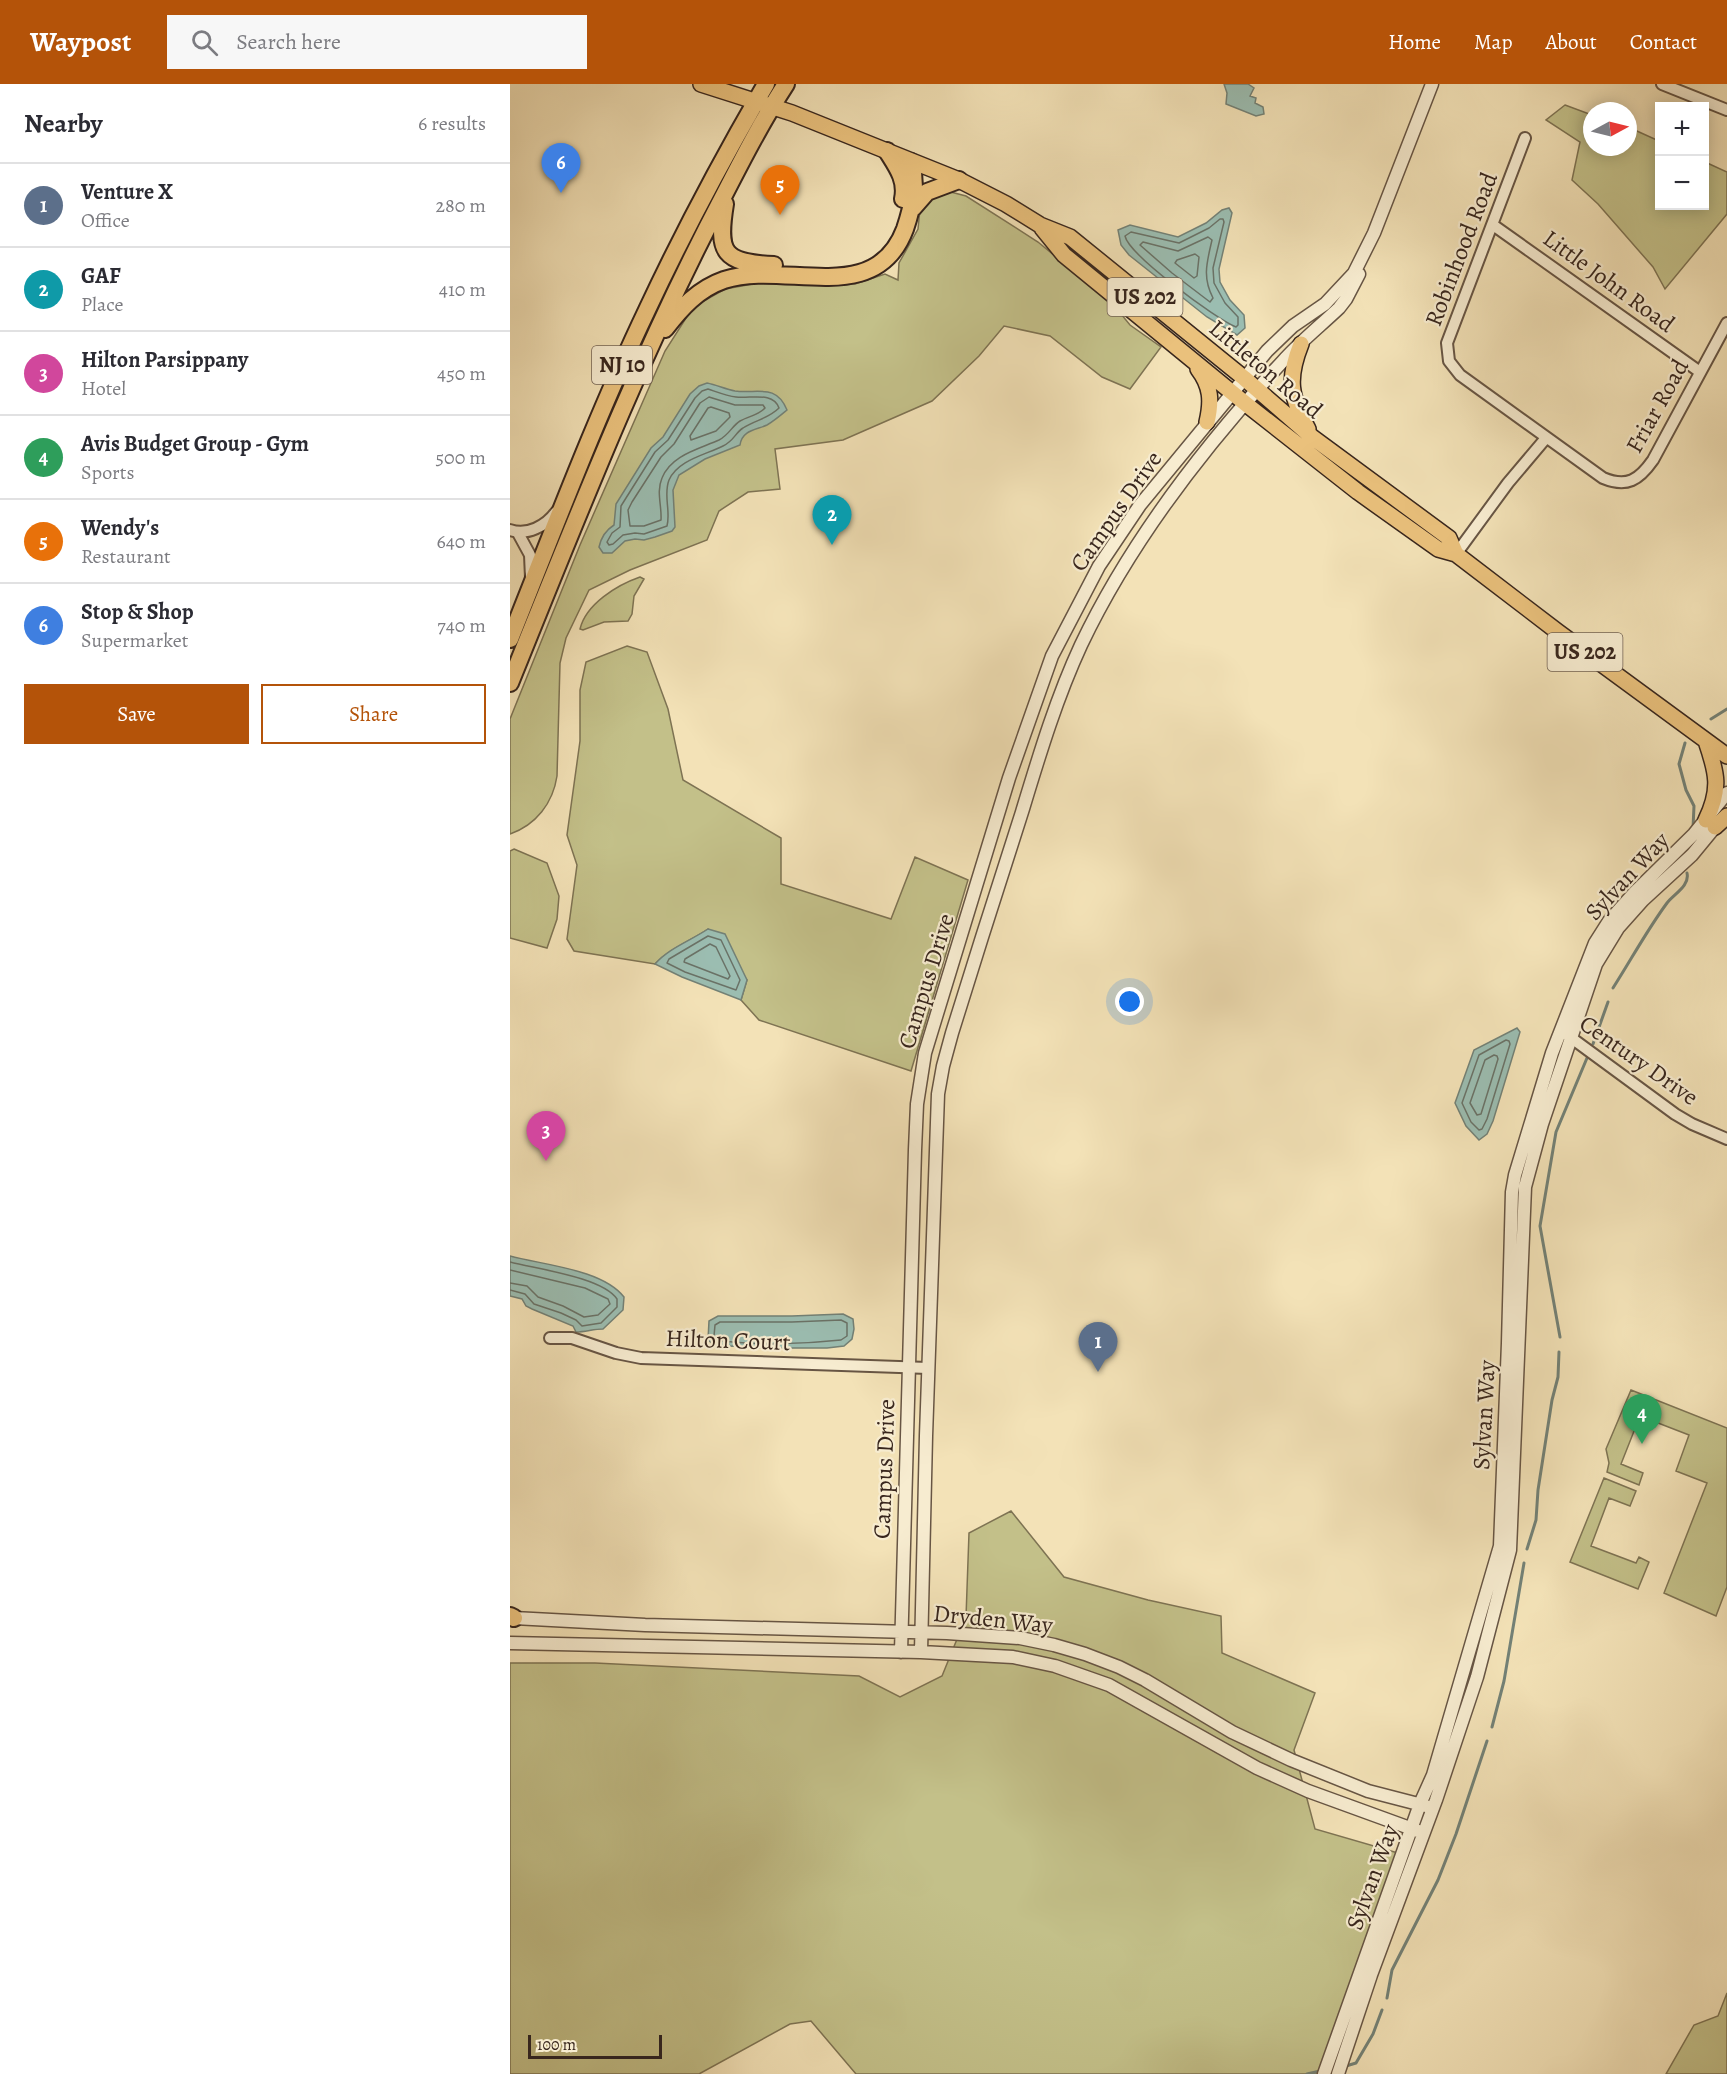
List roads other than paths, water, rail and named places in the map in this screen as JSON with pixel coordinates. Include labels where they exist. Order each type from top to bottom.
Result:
[{"type":"highway","name":"NJ 10","points":[[510,683],[648,351],[690,260],[728,187],[763,104],[766,84]]},
{"type":"highway","name":"NJ 10","points":[[510,639],[611,390],[702,196],[763,104],[786,84]]},
{"type":"highway","points":[[728,187],[721,237],[725,248],[737,260],[752,264],[793,266],[858,264],[873,257],[885,245],[904,198],[903,179],[887,151]]},
{"type":"highway","points":[[648,351],[685,304],[702,291],[723,281],[758,275],[844,277],[861,274],[881,263],[895,249],[912,209],[915,184],[911,162]]},
{"type":"highway","points":[[912,209],[927,192],[959,180]]},
{"type":"main road","name":"Littleton Road","points":[[701,84],[830,127],[959,180],[1006,204],[1040,225],[1070,237],[1245,378],[1312,437],[1449,538],[1456,554]]},
{"type":"main road","name":"Littleton Road","points":[[1040,225],[1064,255],[1366,499],[1438,549],[1456,554],[1727,756]]},
{"type":"main road","points":[[1301,344],[1292,369],[1292,389],[1297,408],[1312,437]]},
{"type":"main road","points":[[1188,357],[1205,378],[1210,392],[1211,405],[1207,422]]},
{"type":"main road","points":[[1706,741],[1717,785],[1711,823]]},
{"type":"main road","points":[[1711,823],[1727,814]]},
{"type":"street","points":[[1369,244],[1432,84]]},
{"type":"street","points":[[1662,84],[1727,110]]},
{"type":"street","name":"Robinhood Road","points":[[1524,138],[1447,343],[1448,355],[1460,375],[1546,438]]},
{"type":"street","name":"Little John Road","points":[[1493,225],[1700,372]]},
{"type":"street","name":"Campus Drive","points":[[921,1652],[938,1094],[955,1022],[1046,735],[1081,645],[1131,555],[1203,455],[1258,390],[1346,299],[1359,274],[1369,244]]},
{"type":"street","name":"Campus Drive","points":[[901,1652],[915,1150],[921,1071],[1009,778],[1052,656],[1099,566],[1140,505],[1279,338],[1340,290],[1354,273],[1369,244]]},
{"type":"street","name":"Friar Road","points":[[1546,438],[1603,478],[1614,482],[1633,480],[1643,474],[1653,460],[1727,323]]},
{"type":"street","points":[[1456,554],[1508,483],[1546,438]]},
{"type":"street","points":[[531,587],[530,555],[514,532],[545,525],[567,498]]},
{"type":"street","name":"Sylvan Way","points":[[1324,2074],[1433,1808],[1500,1546],[1509,1343],[1512,1192],[1552,1053],[1566,1034],[1591,949],[1609,921],[1635,892],[1711,823],[1727,793]]},
{"type":"street","name":"Century Drive","points":[[1566,1034],[1675,1114],[1727,1139]]},
{"type":"street","name":"Hilton Court","points":[[550,1338],[572,1338],[616,1353],[641,1358],[928,1368]]},
{"type":"street","name":"Dryden Way","points":[[511,1617],[645,1625],[901,1632],[1020,1638],[1085,1654],[1119,1667],[1232,1732],[1291,1760],[1368,1791],[1433,1808]]},
{"type":"street","name":"Dryden Way","points":[[510,1643],[921,1652],[1013,1657],[1055,1665],[1129,1695],[1207,1742],[1257,1768],[1308,1791],[1424,1834]]},
{"type":"street","name":"Sylvan Way","points":[[1338,2074],[1359,1993],[1412,1828],[1455,1722]]},
{"type":"water","points":[[1224,84],[1248,84],[1254,88],[1250,96],[1256,98],[1255,103],[1263,107],[1264,114],[1256,116],[1226,104],[1227,93]]},
{"type":"water","points":[[1229,208],[1232,213],[1219,269],[1220,282],[1230,300],[1244,315],[1245,328],[1237,335],[1207,317],[1129,255],[1121,245],[1118,230],[1130,225],[1178,237]]},
{"type":"water","points":[[707,383],[735,391],[772,393],[783,402],[787,410],[767,425],[747,433],[740,445],[705,459],[679,475],[673,490],[675,527],[672,531],[644,540],[625,541],[612,553],[603,553],[599,547],[604,535],[614,525],[616,504],[651,448],[663,437],[690,394],[699,386]]},
{"type":"water","points":[[708,929],[725,934],[747,980],[741,1000],[655,964],[673,949]]},
{"type":"water","points":[[1517,1028],[1520,1032],[1493,1121],[1487,1134],[1479,1140],[1466,1126],[1455,1103],[1474,1050]]},
{"type":"water","points":[[510,1256],[571,1269],[602,1280],[624,1297],[623,1310],[603,1329],[576,1332],[573,1326],[526,1306],[522,1299],[510,1296]]},
{"type":"water","points":[[843,1314],[853,1319],[854,1329],[852,1339],[844,1346],[761,1348],[714,1345],[708,1340],[709,1321],[718,1316]]},
{"type":"waterway","points":[[1711,719],[1727,709]]},
{"type":"waterway","points":[[1685,743],[1679,764],[1686,790],[1694,806],[1693,828]]},
{"type":"waterway","points":[[1613,988],[1660,913],[1684,886],[1687,873]]},
{"type":"waterway","points":[[1593,1044],[1608,1002]]},
{"type":"waterway","points":[[1560,1337],[1540,1226],[1556,1132],[1587,1058]]},
{"type":"waterway","points":[[1527,1549],[1536,1520],[1538,1490],[1552,1400],[1558,1377],[1559,1352]]},
{"type":"waterway","points":[[1492,1727],[1504,1681],[1524,1563]]},
{"type":"waterway","points":[[1387,1998],[1392,1970],[1438,1880],[1487,1741]]},
{"type":"waterway","points":[[1346,2066],[1356,2063],[1373,2034],[1382,2010]]},
{"type":"waterway","points":[[1307,2074],[1320,2071]]},
{"type":"place","name":"Stop & Shop","points":[[561,193]]},
{"type":"place","name":"Wendy's","points":[[780,215]]},
{"type":"place","name":"GAF","points":[[832,545]]},
{"type":"place","name":"Hilton Parsippany","points":[[546,1161]]},
{"type":"place","name":"Venture X","points":[[1098,1372]]},
{"type":"place","name":"Avis Budget Group - Gym","points":[[1642,1444]]}]
